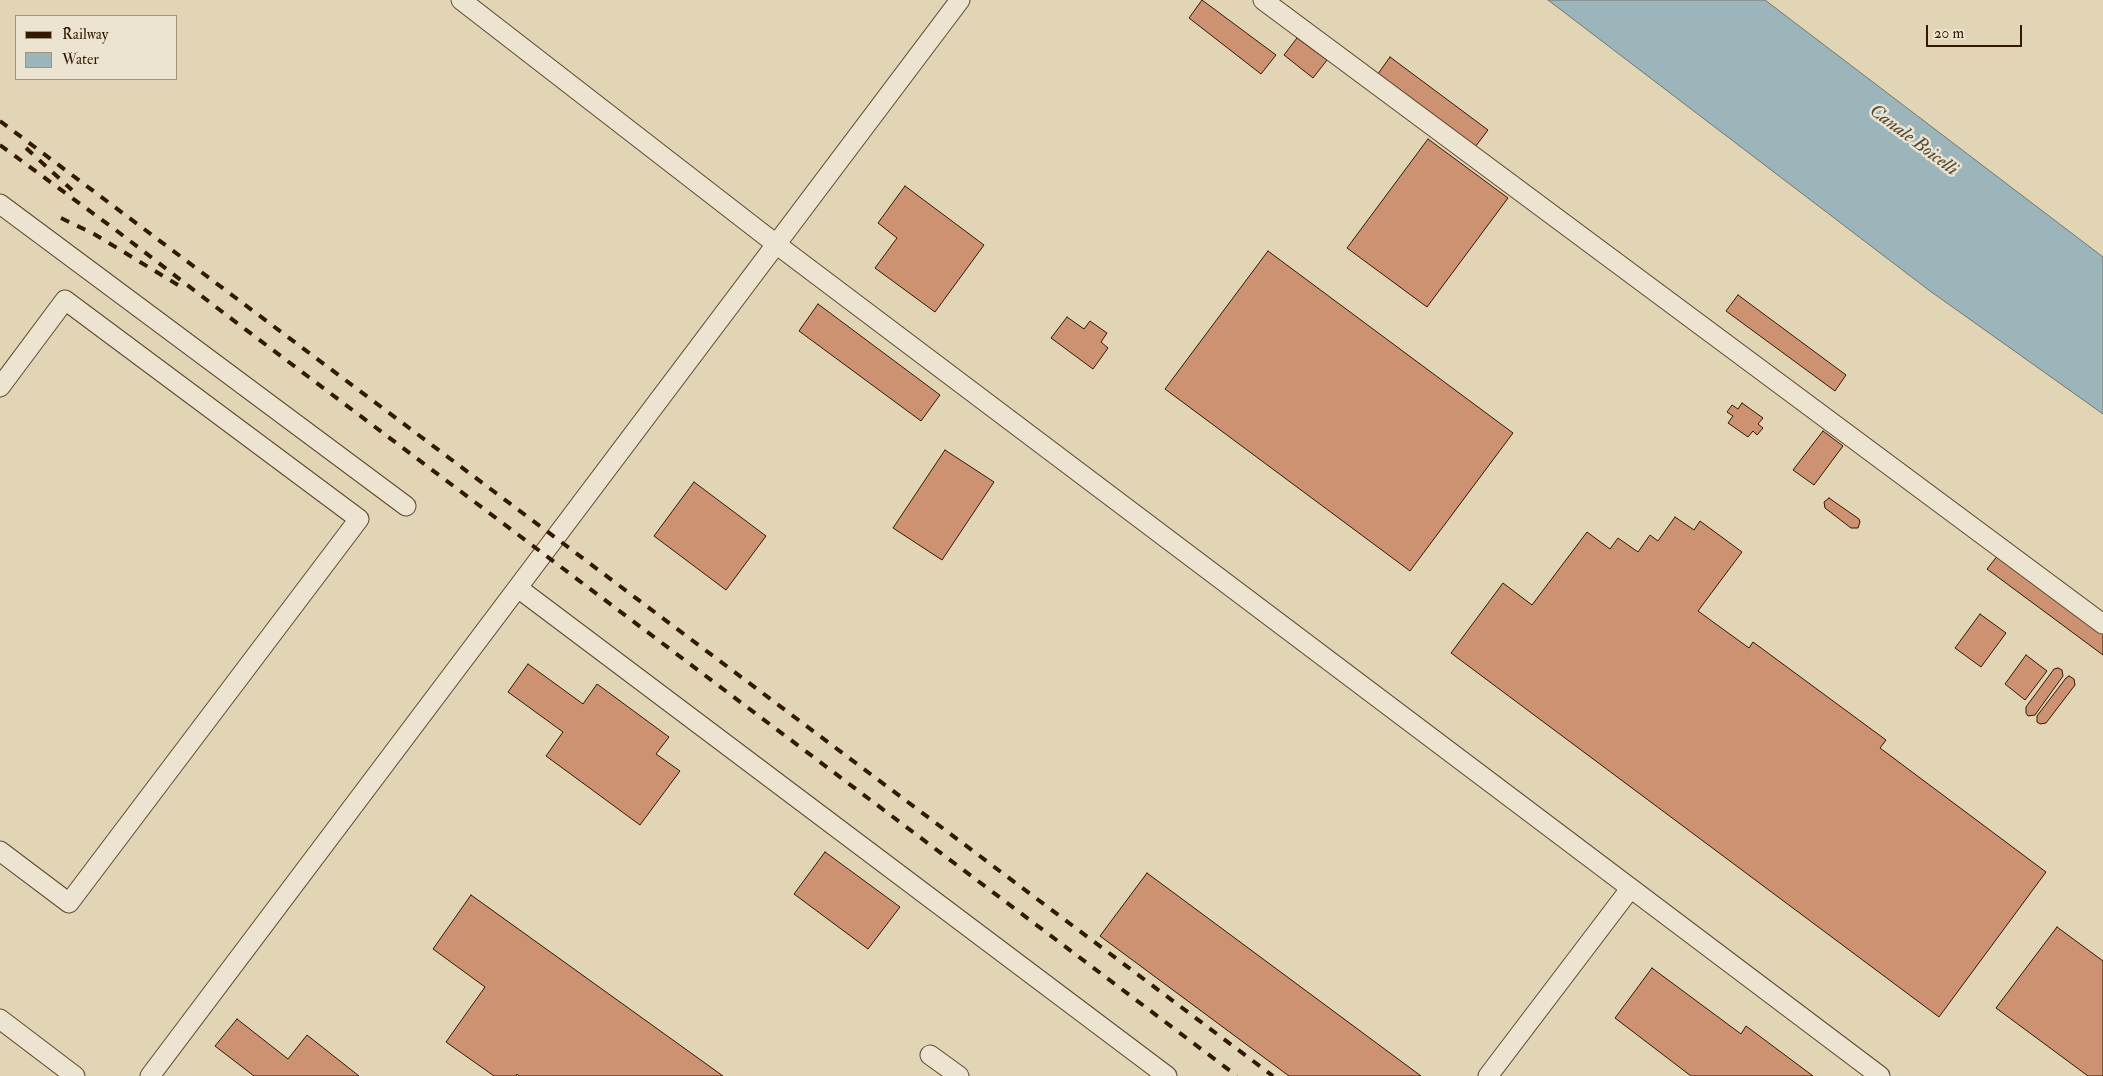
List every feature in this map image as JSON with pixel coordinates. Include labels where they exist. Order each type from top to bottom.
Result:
[{"type":"lane","points":[[461,0],[776,244],[1880,1076]]},
{"type":"lane","points":[[150,1076],[960,0]]},
{"type":"lane","points":[[1263,0],[2103,624]]},
{"type":"lane","points":[[0,204],[406,506]]},
{"type":"lane","points":[[0,387],[65,300],[359,519],[69,903],[0,851]]},
{"type":"lane","points":[[518,588],[1168,1076]]},
{"type":"lane","points":[[1488,1076],[1630,889]]},
{"type":"lane","points":[[0,1019],[76,1076]]},
{"type":"lane","points":[[930,1055],[959,1076]]},
{"type":"water","name":"Canale Boicelli","points":[[1548,0],[1765,0],[2103,257],[2103,414],[1930,291]]},
{"type":"building","points":[[1202,0],[1276,55],[1261,74],[1189,18]]},
{"type":"building","points":[[1297,38],[1327,60],[1313,78],[1284,55]]},
{"type":"building","points":[[1390,57],[1488,130],[1472,151],[1375,78]]},
{"type":"building","points":[[1428,139],[1508,198],[1427,307],[1347,248]]},
{"type":"building","points":[[905,186],[984,245],[935,312],[875,268],[897,238],[878,223]]},
{"type":"building","points":[[1268,251],[1513,433],[1410,571],[1165,389]]},
{"type":"building","points":[[1738,295],[1846,375],[1835,391],[1726,311]]},
{"type":"building","points":[[818,304],[940,395],[921,421],[799,331]]},
{"type":"building","points":[[1067,317],[1084,329],[1090,321],[1107,333],[1101,342],[1108,348],[1093,369],[1051,338]]},
{"type":"building","points":[[1742,403],[1763,418],[1758,424],[1763,428],[1757,435],[1753,431],[1748,437],[1728,423],[1733,416],[1727,412],[1732,405],[1738,409]]},
{"type":"building","points":[[1823,431],[1843,446],[1814,485],[1793,470]]},
{"type":"building","points":[[945,450],[994,482],[942,560],[893,528]]},
{"type":"building","points":[[694,482],[766,536],[726,590],[654,536]]},
{"type":"building","points":[[1829,498],[1859,519],[1858,528],[1851,528],[1825,508],[1824,502]]},
{"type":"building","points":[[1675,517],[1694,530],[1700,521],[1742,552],[1698,611],[1749,648],[1753,642],[1886,740],[1880,748],[2046,872],[1939,1017],[1451,653],[1503,583],[1532,605],[1587,532],[1610,549],[1618,538],[1638,552],[1650,535],[1658,541]]},
{"type":"building","points":[[1999,554],[2103,631],[2103,655],[1987,569]]},
{"type":"building","points":[[1980,614],[2006,633],[1981,667],[1955,648]]},
{"type":"building","points":[[2026,655],[2047,671],[2025,700],[2005,684]]},
{"type":"building","points":[[528,664],[583,704],[597,684],[669,737],[656,754],[680,771],[640,825],[546,756],[563,732],[508,692]]},
{"type":"building","points":[[2054,669],[2062,670],[2063,676],[2035,715],[2028,716],[2026,707]]},
{"type":"building","points":[[2069,676],[2074,679],[2075,685],[2046,723],[2040,724],[2037,722],[2037,716]]},
{"type":"building","points":[[825,852],[900,907],[868,949],[794,894]]},
{"type":"building","points":[[1147,873],[1421,1076],[1289,1076],[1100,936]]},
{"type":"building","points":[[471,895],[723,1076],[519,1076],[517,1074],[516,1076],[494,1076],[446,1042],[485,987],[433,949]]},
{"type":"building","points":[[2057,927],[2103,961],[2103,1076],[2088,1076],[1996,1008]]},
{"type":"building","points":[[1652,968],[1741,1034],[1746,1026],[1813,1076],[1691,1076],[1615,1018]]},
{"type":"building","points":[[237,1019],[288,1059],[307,1035],[359,1076],[254,1076],[215,1046]]},
{"type":"railway","points":[[0,121],[1273,1076]]},
{"type":"railway","points":[[0,145],[117,231],[1237,1076]]},
{"type":"railway","points":[[26,148],[72,190]]},
{"type":"railway","points":[[61,218],[94,234],[178,285]]}]
